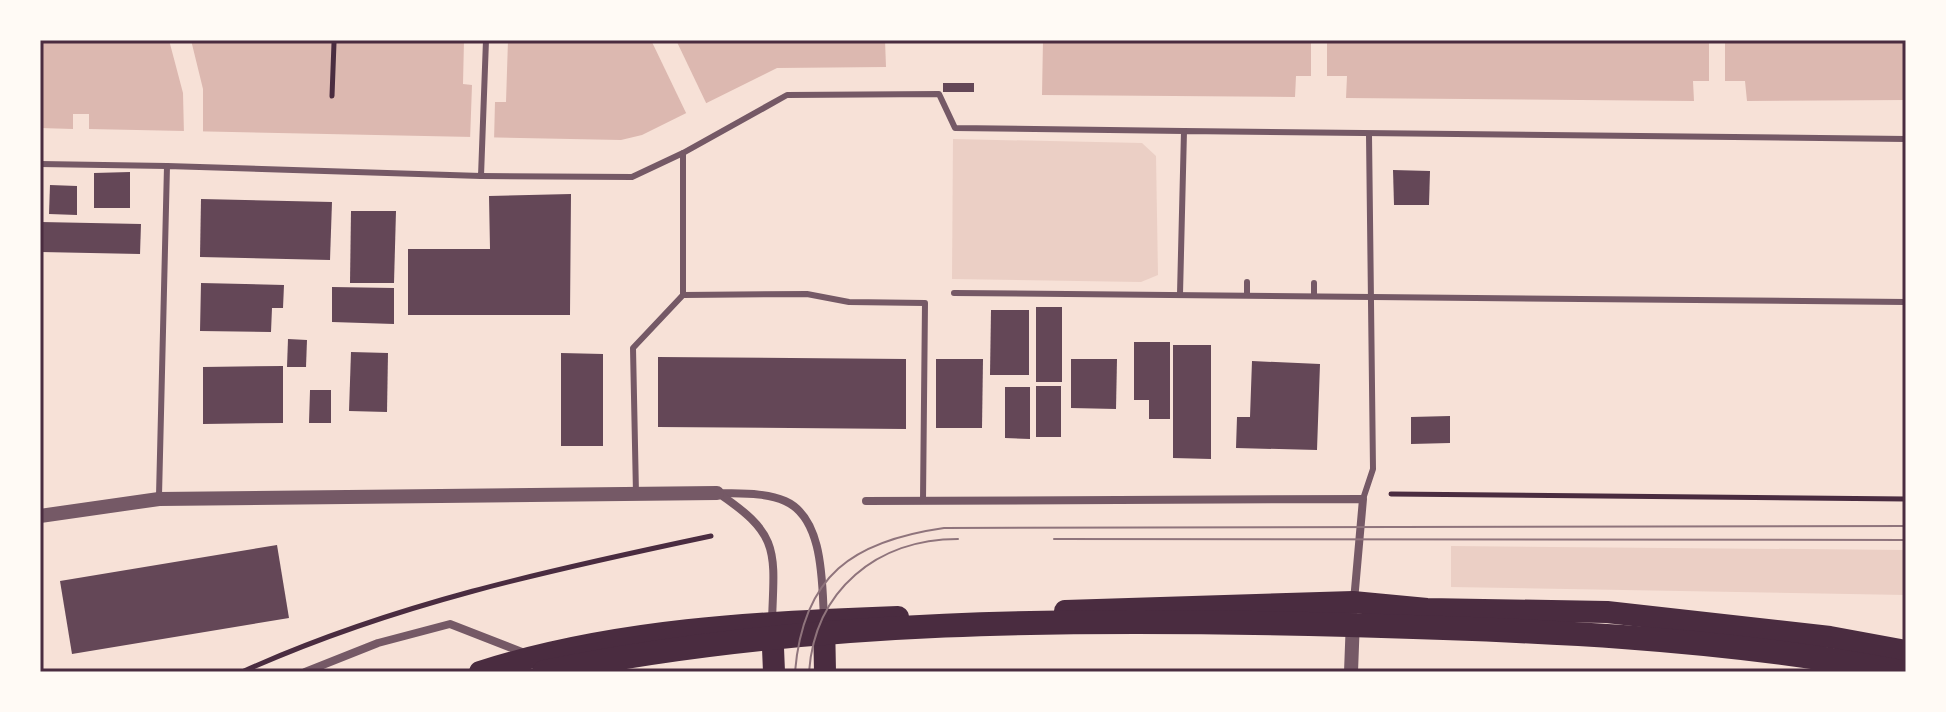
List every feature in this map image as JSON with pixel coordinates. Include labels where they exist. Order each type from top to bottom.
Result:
[{"type":"highway","points":[[540,665],[633,638],[772,624],[1353,602],[1427,609],[1607,612],[1830,637],[1906,651]]},
{"type":"highway","points":[[824,620],[825,672]]},
{"type":"highway","points":[[480,672],[756,637],[901,628],[1222,622],[1567,631],[1830,658],[1901,672]]},
{"type":"highway","points":[[772,624],[774,672]]},
{"type":"street","points":[[717,493],[749,514],[765,530],[774,575],[772,624]]},
{"type":"street","points":[[40,516],[159,499],[763,495],[788,502],[808,523],[821,566],[824,620]]},
{"type":"street","points":[[866,501],[1363,499],[1353,602],[1351,672]]},
{"type":"street","points":[[305,672],[378,643],[450,624],[540,665]]},
{"type":"lane","points":[[481,176],[486,40]]},
{"type":"lane","points":[[40,164],[632,177],[683,153],[787,95],[939,94],[955,128],[1906,139]]},
{"type":"lane","points":[[1180,294],[1184,131]]},
{"type":"lane","points":[[1363,499],[1373,469],[1369,135]]},
{"type":"lane","points":[[636,494],[633,348],[683,295],[683,153]]},
{"type":"lane","points":[[159,499],[167,166]]},
{"type":"lane","points":[[1247,282],[1247,295]]},
{"type":"lane","points":[[1314,283],[1314,296]]},
{"type":"lane","points":[[954,293],[1906,302]]},
{"type":"lane","points":[[683,295],[807,294],[849,302],[925,303],[923,500]]},
{"type":"path","points":[[332,96],[334,43]]},
{"type":"path","points":[[1391,494],[1906,499]]},
{"type":"path","points":[[242,672],[290,650],[404,609],[516,577],[711,536]]},
{"type":"shaded area","points":[[40,40],[885,40],[886,67],[777,68],[642,135],[621,140],[89,129],[89,114],[73,114],[73,129],[40,128]]},
{"type":"shaded area","points":[[1043,40],[1906,40],[1906,100],[1747,101],[1745,81],[1693,81],[1694,101],[1346,98],[1347,76],[1296,76],[1295,97],[1042,95]]},
{"type":"shaded area","points":[[953,139],[1142,143],[1156,156],[1158,275],[1141,282],[952,279]]},
{"type":"shaded area","points":[[1451,546],[1906,550],[1906,595],[1451,587]]},
{"type":"pier","points":[[169,40],[191,40],[203,89],[203,135],[184,135],[183,93]]},
{"type":"pier","points":[[464,40],[508,40],[506,102],[495,102],[494,141],[470,141],[472,85],[463,84]]},
{"type":"pier","points":[[651,40],[676,40],[708,107],[688,117]]},
{"type":"pier","points":[[1311,40],[1327,40],[1327,76],[1311,76]]},
{"type":"pier","points":[[1709,40],[1725,40],[1725,81],[1709,81]]},
{"type":"building","points":[[943,83],[974,83],[974,92],[943,92]]},
{"type":"building","points":[[1393,170],[1430,171],[1429,205],[1394,205]]},
{"type":"building","points":[[130,172],[130,208],[94,208],[94,173]]},
{"type":"building","points":[[50,185],[77,186],[77,215],[49,214]]},
{"type":"building","points":[[571,194],[570,315],[408,315],[408,249],[490,249],[489,196]]},
{"type":"building","points":[[201,199],[332,202],[330,260],[200,257]]},
{"type":"building","points":[[351,211],[396,211],[394,283],[350,283]]},
{"type":"building","points":[[41,222],[141,224],[140,254],[41,252]]},
{"type":"building","points":[[201,283],[284,285],[283,308],[272,308],[271,332],[200,331]]},
{"type":"building","points":[[332,287],[394,288],[394,324],[332,322]]},
{"type":"building","points":[[1036,307],[1062,307],[1062,382],[1036,382]]},
{"type":"building","points":[[991,310],[1029,310],[1029,375],[990,375]]},
{"type":"building","points":[[288,339],[307,340],[306,367],[287,367]]},
{"type":"building","points":[[1134,342],[1170,342],[1170,419],[1149,419],[1149,400],[1134,400]]},
{"type":"building","points":[[1173,345],[1211,345],[1211,459],[1173,458]]},
{"type":"building","points":[[351,352],[388,353],[387,412],[349,411]]},
{"type":"building","points":[[561,353],[603,354],[603,446],[561,446]]},
{"type":"building","points":[[658,357],[906,359],[906,429],[658,427]]},
{"type":"building","points":[[936,359],[983,359],[982,428],[936,428]]},
{"type":"building","points":[[1071,359],[1117,359],[1116,409],[1071,408]]},
{"type":"building","points":[[1252,361],[1320,364],[1317,450],[1236,448],[1237,417],[1250,417]]},
{"type":"building","points":[[283,366],[283,423],[203,424],[203,367]]},
{"type":"building","points":[[1036,386],[1061,386],[1061,437],[1036,437]]},
{"type":"building","points":[[1005,387],[1030,387],[1030,439],[1005,438]]},
{"type":"building","points":[[310,390],[331,390],[331,423],[309,423]]},
{"type":"building","points":[[1450,416],[1450,443],[1411,444],[1411,417]]},
{"type":"building","points":[[277,545],[289,618],[72,654],[60,581]]},
{"type":"tram line","points":[[795,672],[800,638],[809,610],[838,568],[883,542],[944,528],[1906,526]]},
{"type":"tram line","points":[[809,672],[823,617],[837,594],[855,575],[877,559],[901,548],[929,541],[958,539]]},
{"type":"tram line","points":[[1054,539],[1906,540]]}]
